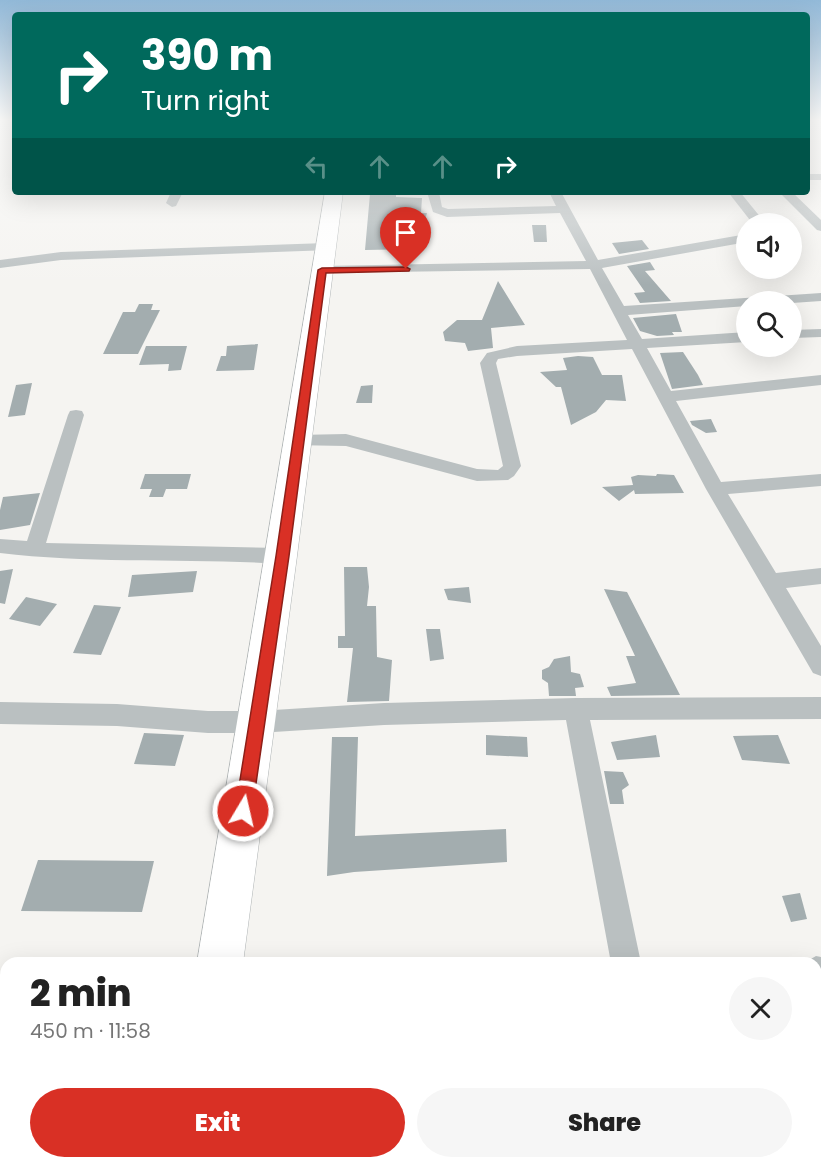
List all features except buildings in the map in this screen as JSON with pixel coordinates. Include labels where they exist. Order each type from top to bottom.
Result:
[{"type":"highway","points":[[220,957],[258,722],[334,195]]},
{"type":"street","points":[[433,195],[437,209],[447,213],[563,209]]},
{"type":"street","points":[[556,195],[716,489],[821,666]]},
{"type":"street","points":[[736,195],[751,213]]},
{"type":"street","points":[[788,195],[821,227]]},
{"type":"street","points":[[0,264],[61,256],[595,265],[736,240]]},
{"type":"street","points":[[802,298],[821,297]]},
{"type":"street","points":[[620,311],[736,303]]},
{"type":"street","points":[[802,334],[821,333]]},
{"type":"street","points":[[297,441],[346,440],[477,475],[501,476],[512,466],[488,363],[492,356],[517,351],[736,338]]},
{"type":"street","points":[[666,397],[821,380]]},
{"type":"street","points":[[34,551],[76,415]]},
{"type":"street","points":[[716,489],[821,480]]},
{"type":"street","points":[[0,546],[34,551],[224,553],[282,556]]},
{"type":"street","points":[[770,582],[821,576]]},
{"type":"street","points":[[0,713],[258,722],[384,714],[576,709],[821,708]]},
{"type":"street","points":[[576,709],[625,957]]},
{"type":"route","points":[[243,811],[258,722],[322,270],[406,269]]}]
